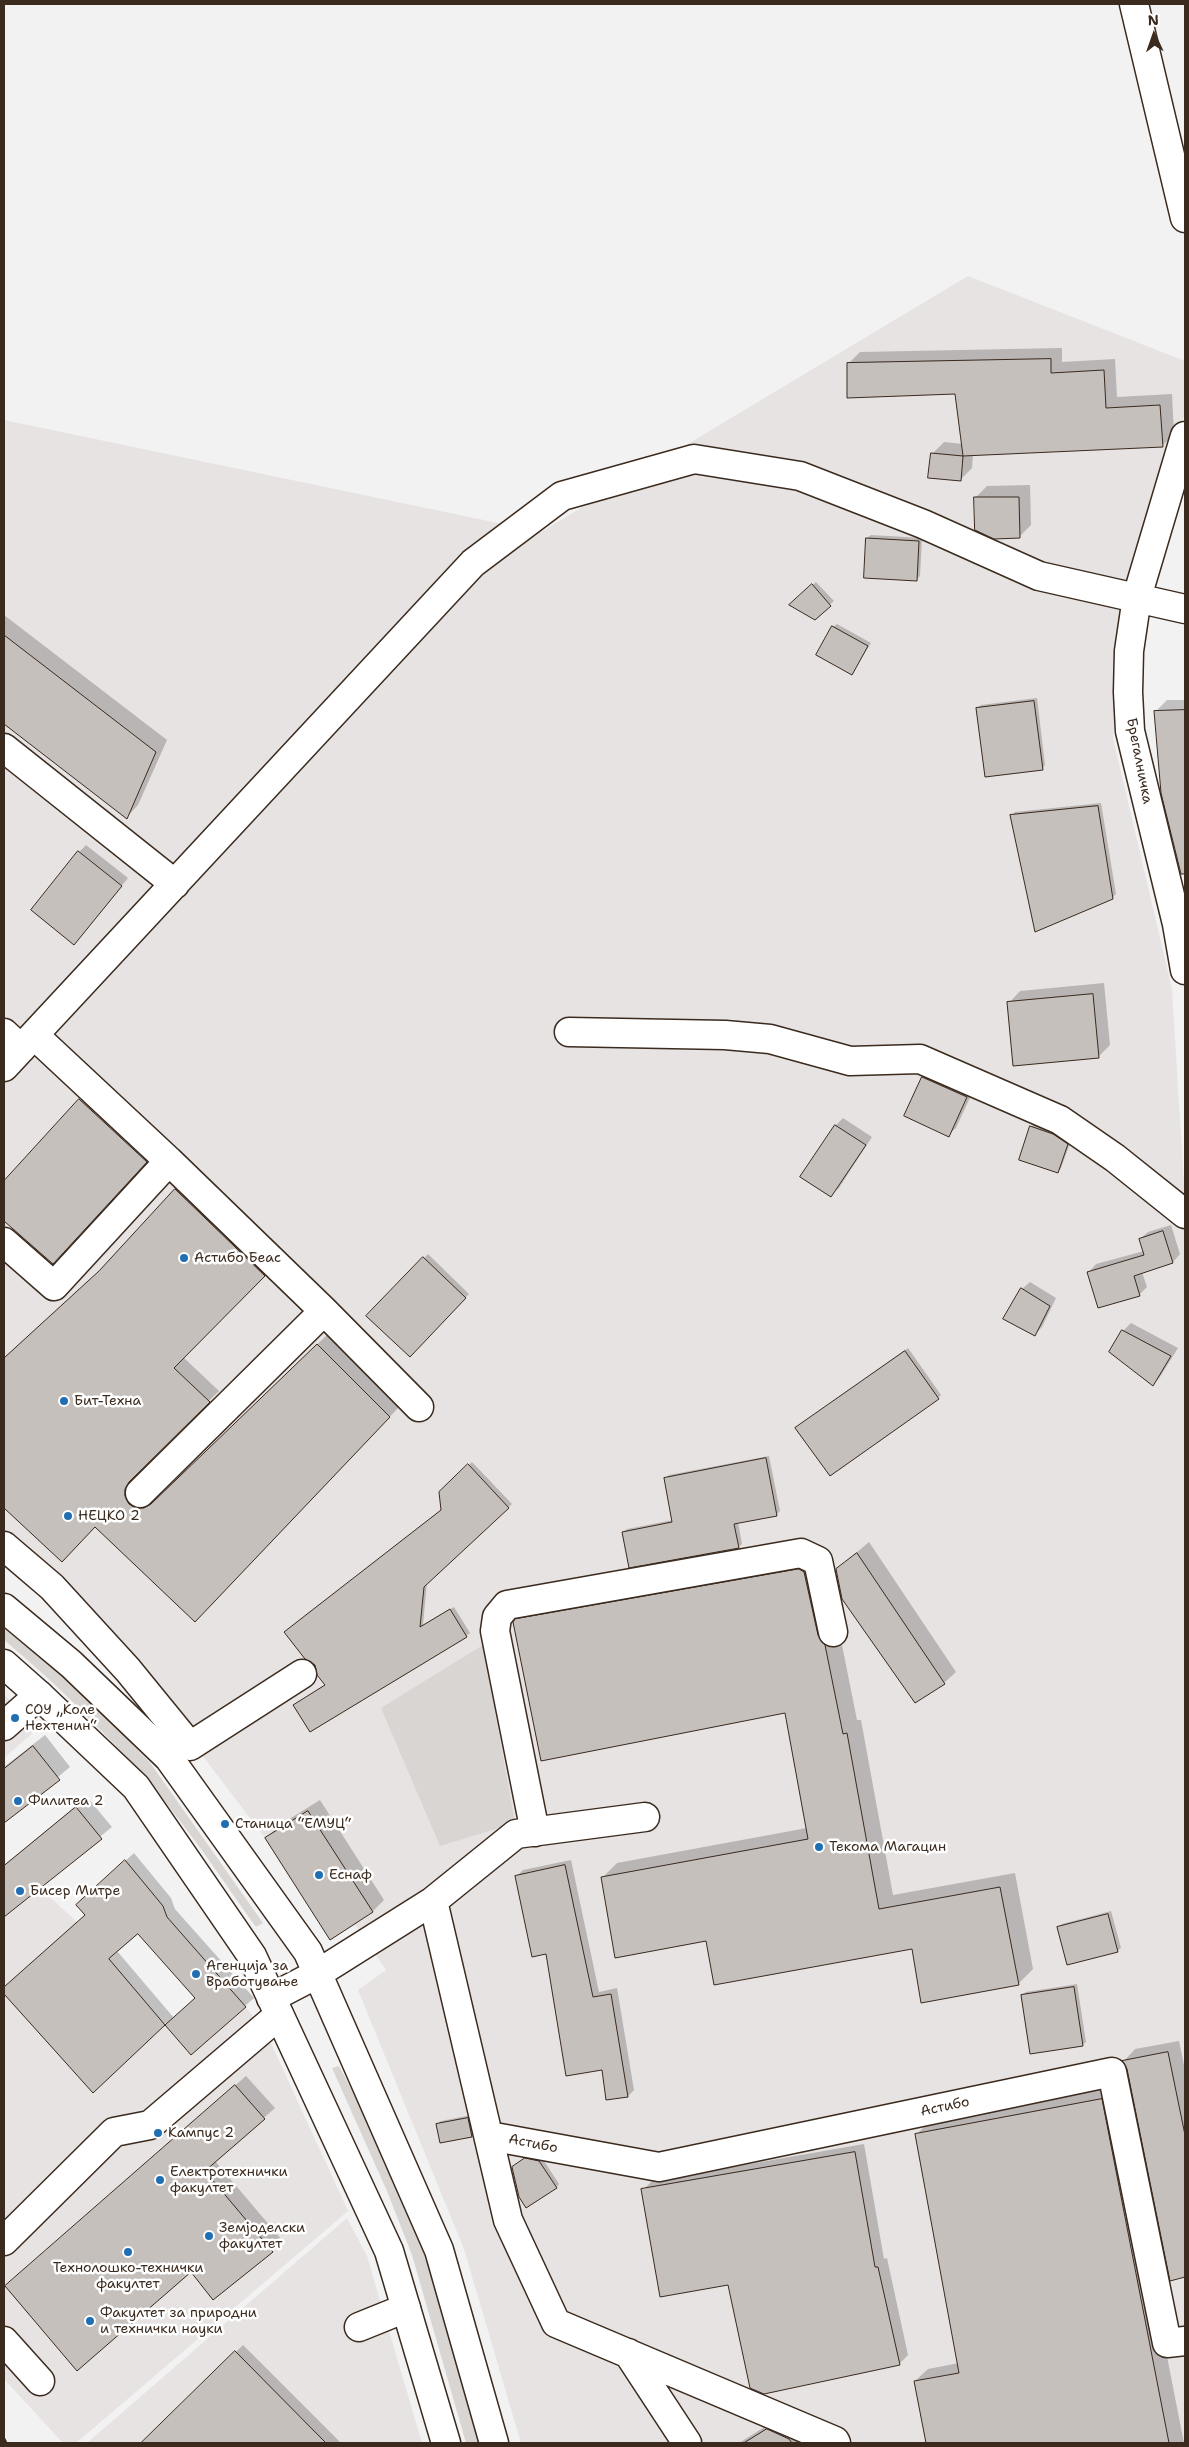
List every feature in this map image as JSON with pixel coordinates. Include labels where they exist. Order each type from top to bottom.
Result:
[{"type":"street","points":[[1134,4],[1185,218]]},
{"type":"street","name":"Брегалничка","points":[[1185,436],[1137,597],[1129,651],[1130,731],[1177,924],[1185,970]]},
{"type":"street","points":[[419,1407],[324,1311],[168,1161],[16,1046],[175,884],[473,563],[562,496],[694,459],[800,476],[923,524],[1039,576],[1185,609]]},
{"type":"street","points":[[4,748],[175,884]]},
{"type":"street","points":[[570,1032],[726,1035],[770,1038],[850,1061],[920,1059],[1060,1120],[1115,1158],[1185,1214]]},
{"type":"street","points":[[4,1242],[54,1286],[168,1161]]},
{"type":"street","points":[[140,1493],[324,1311]]},
{"type":"street","points":[[4,1546],[52,1587],[128,1670],[190,1746],[302,1674]]},
{"type":"street","points":[[536,1832],[494,1631],[497,1617],[507,1605],[801,1553],[818,1561],[833,1632]]},
{"type":"street","points":[[4,1608],[71,1664],[169,1758],[308,1952],[439,2250],[494,2443]]},
{"type":"street","points":[[4,1664],[39,1694],[136,1787],[252,1956],[389,2251],[446,2443]]},
{"type":"street","points":[[4,1726],[39,1694]]},
{"type":"street","points":[[4,2241],[114,2132],[150,2125],[275,2006],[317,1974],[433,1901],[516,1834],[645,1817]]},
{"type":"street","points":[[433,1901],[508,2220],[556,2323],[836,2443]]},
{"type":"street","name":"Астибо","points":[[489,2136],[659,2167],[1112,2072],[1167,2343],[1185,2341]]},
{"type":"street","points":[[358,2327],[406,2308]]},
{"type":"street","points":[[4,2341],[40,2380]]},
{"type":"street","points":[[628,2353],[687,2443]]},
{"type":"shaded area","points":[[968,276],[1185,361],[1185,412],[1124,620],[1113,738],[1172,989],[1185,1202],[1185,2443],[521,2443],[464,2249],[358,1990],[386,1970],[355,1925],[330,1940],[265,1838],[118,1644],[4,1540],[4,420],[541,532]]},
{"type":"shaded area","points":[[4,1622],[64,1673],[151,1764],[263,1923],[256,1927],[203,1851],[131,1762],[90,1719],[4,1640]]},
{"type":"shaded area","points":[[483,1645],[515,1823],[440,1846],[381,1708]]},
{"type":"shaded area","name":"СОУ „Коле Нехтенин“","points":[[4,1695],[18,1707],[36,1730],[4,1758]]},
{"type":"shaded area","name":"Кампус 2","points":[[40,1888],[77,1922],[191,2055],[246,2007],[270,2041],[348,2211],[76,2443],[63,2443],[4,2379],[4,1917]]},
{"type":"shaded area","points":[[339,2066],[403,2187],[426,2251],[480,2443],[466,2443],[412,2255],[387,2191],[332,2068]]},
{"type":"shaded area","points":[[347,2218],[367,2256],[422,2443],[87,2443]]},
{"type":"building","points":[[1051,359],[1051,373],[1104,370],[1106,408],[1160,405],[1163,447],[963,456],[955,394],[847,398],[847,363]]},
{"type":"building","points":[[931,453],[963,456],[961,481],[928,478]]},
{"type":"building","points":[[974,497],[1019,497],[1020,538],[994,539],[975,530]]},
{"type":"building","points":[[866,538],[919,541],[917,581],[864,578]]},
{"type":"building","points":[[812,584],[831,606],[815,620],[789,605]]},
{"type":"building","points":[[832,626],[868,646],[852,675],[816,655]]},
{"type":"building","points":[[4,635],[156,752],[127,819],[4,724]]},
{"type":"building","points":[[1034,701],[1043,770],[985,777],[976,708]]},
{"type":"building","points":[[1185,710],[1185,874],[1181,874],[1161,793],[1154,711]]},
{"type":"building","points":[[1098,806],[1113,899],[1035,932],[1010,815]]},
{"type":"building","points":[[78,851],[122,886],[74,945],[31,910]]},
{"type":"building","points":[[1093,994],[1099,1058],[1013,1066],[1007,1002]]},
{"type":"building","points":[[922,1077],[967,1097],[949,1137],[904,1116]]},
{"type":"building","points":[[79,1099],[147,1162],[53,1264],[4,1221],[4,1181]]},
{"type":"building","points":[[835,1125],[866,1145],[831,1197],[800,1177]]},
{"type":"building","points":[[1030,1126],[1053,1134],[1068,1144],[1058,1173],[1019,1160]]},
{"type":"building","points":[[175,1189],[265,1276],[174,1368],[210,1402],[129,1482],[125,1489],[125,1496],[129,1504],[136,1508],[144,1508],[151,1504],[317,1344],[390,1417],[195,1622],[95,1527],[62,1562],[4,1508],[4,1358],[99,1271]]},
{"type":"building","points":[[1163,1231],[1173,1263],[1134,1276],[1140,1296],[1098,1308],[1087,1272],[1144,1255],[1139,1239]]},
{"type":"building","points":[[423,1257],[466,1298],[410,1357],[366,1316]]},
{"type":"building","points":[[1021,1288],[1050,1306],[1035,1336],[1003,1319]]},
{"type":"building","points":[[1122,1330],[1171,1356],[1153,1386],[1109,1352]]},
{"type":"building","points":[[905,1351],[939,1399],[830,1476],[795,1428]]},
{"type":"building","points":[[766,1458],[777,1516],[734,1524],[739,1548],[629,1568],[622,1532],[672,1522],[664,1478]]},
{"type":"building","points":[[468,1464],[509,1508],[424,1587],[420,1627],[450,1609],[467,1637],[310,1732],[293,1705],[325,1685],[317,1675],[315,1665],[305,1659],[284,1632],[441,1510],[439,1492]]},
{"type":"building","points":[[857,1553],[945,1684],[915,1703],[842,1599],[836,1569]]},
{"type":"building","points":[[799,1569],[804,1572],[818,1635],[825,1645],[843,1734],[847,1733],[879,1909],[1000,1887],[1019,1985],[921,2003],[912,1949],[714,1985],[706,1941],[615,1958],[601,1877],[808,1839],[785,1713],[541,1761],[513,1622],[515,1619]]},
{"type":"building","name":"Филитеа 2","points":[[33,1746],[60,1780],[4,1823],[4,1769]]},
{"type":"building","name":"Бисер Митре","points":[[76,1807],[102,1839],[4,1917],[4,1866]]},
{"type":"building","name":"Еснаф","points":[[308,1811],[373,1912],[330,1940],[265,1838]]},
{"type":"building","points":[[125,1860],[163,1906],[167,1917],[246,2007],[191,2055],[165,2025],[93,2093],[4,1994],[4,1987],[85,1915],[76,1905]],"holes":[[[138,1934],[195,1998],[165,2025],[109,1959]]]},
{"type":"building","points":[[565,1865],[593,1997],[611,1994],[628,2097],[606,2100],[602,2070],[566,2076],[546,1954],[532,1957],[515,1876]]},
{"type":"building","points":[[1108,1914],[1118,1952],[1067,1965],[1057,1927]]},
{"type":"building","points":[[1074,1987],[1083,2046],[1030,2054],[1021,1995]]},
{"type":"building","points":[[1168,2052],[1185,2135],[1185,2277],[1170,2281],[1127,2069],[1122,2061]]},
{"type":"building","points":[[235,2085],[265,2119],[205,2171],[273,2252],[213,2300],[191,2272],[77,2371],[5,2286]]},
{"type":"building","points":[[1102,2099],[1169,2443],[926,2443],[914,2381],[959,2373],[915,2134]]},
{"type":"building","points":[[468,2118],[472,2137],[440,2143],[436,2124]]},
{"type":"building","points":[[855,2152],[875,2267],[878,2267],[900,2365],[764,2394],[750,2388],[728,2285],[660,2297],[641,2189]]},
{"type":"building","points":[[525,2158],[539,2161],[557,2188],[526,2208],[519,2197],[512,2167]]},
{"type":"building","points":[[235,2351],[326,2443],[141,2443]]},
{"type":"building","points":[[767,2429],[789,2439],[792,2443],[744,2443]]},
{"type":"place","name":"Астибо Беас","points":[[184,1258]]},
{"type":"place","name":"Бит-Техна","points":[[64,1401]]},
{"type":"place","name":"НЕЦКО 2","points":[[68,1516]]},
{"type":"place","name":"СОУ „Коле Нехтенин“","points":[[15,1718]]},
{"type":"place","name":"Филитеа 2","points":[[18,1801]]},
{"type":"place","name":"Станица “ЕМУЦ“","points":[[225,1824]]},
{"type":"place","name":"Текома Магацин","points":[[819,1847]]},
{"type":"place","name":"Еснаф","points":[[319,1875]]},
{"type":"place","name":"Бисер Митре","points":[[20,1891]]},
{"type":"place","name":"Агенција за Вработување","points":[[196,1974]]},
{"type":"place","name":"Кампус 2","points":[[158,2133]]},
{"type":"place","name":"Електротехнички факултет","points":[[160,2180]]},
{"type":"place","name":"Земјоделски факултет","points":[[209,2236]]},
{"type":"place","name":"Технолошко-технички факултет","points":[[128,2252]]},
{"type":"place","name":"Факултет за природни и технички науки","points":[[90,2321]]}]
